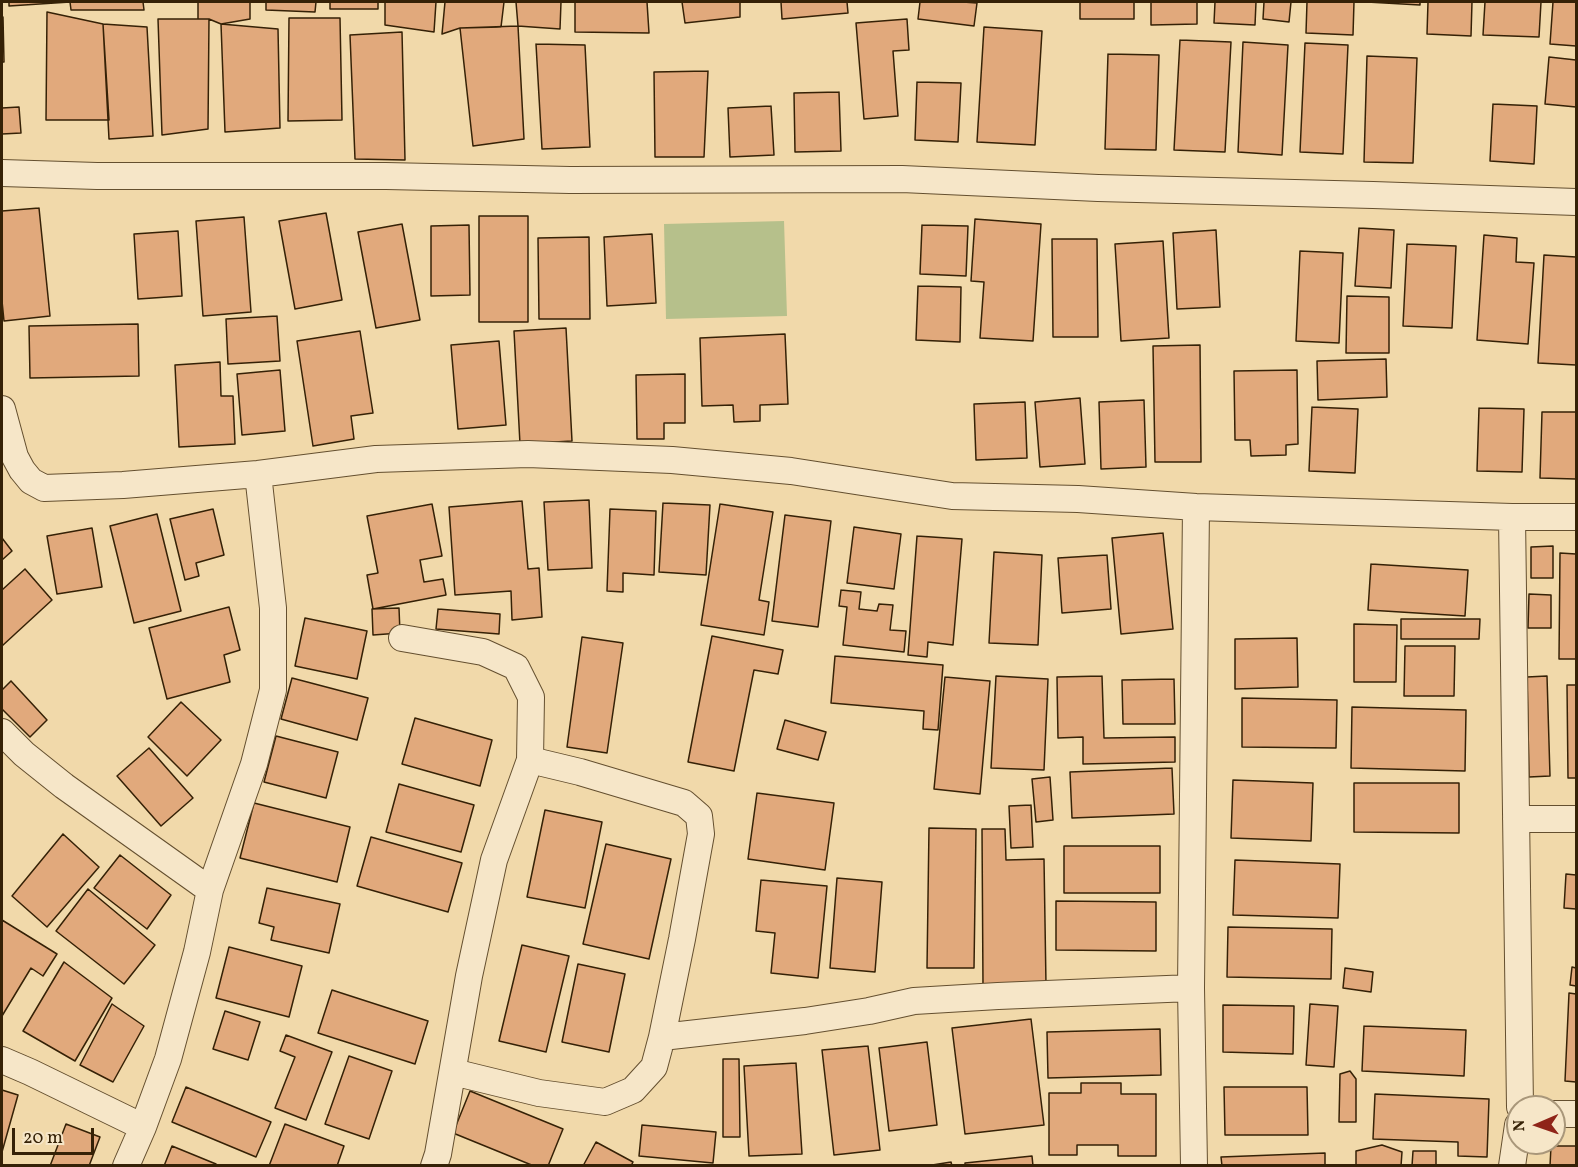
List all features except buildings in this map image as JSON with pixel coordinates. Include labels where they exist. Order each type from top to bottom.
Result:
[{"type":"street","points":[[2,173],[97,176],[386,176],[570,180],[902,179],[1098,188],[1576,202]]},
{"type":"street","points":[[2,409],[15,458],[31,481],[44,488],[123,485],[258,474],[375,459],[539,454],[672,460],[791,471],[952,496],[1078,499],[1196,507],[1576,517]]},
{"type":"street","points":[[126,1166],[168,1059],[197,952],[210,890],[254,764],[273,690],[273,608],[258,474]]},
{"type":"street","points":[[1194,1166],[1191,988],[1196,507]]},
{"type":"street","points":[[1512,517],[1520,1095]]},
{"type":"street","points":[[402,638],[483,652],[516,667],[531,697],[530,760],[494,860],[469,976],[434,1166]]},
{"type":"street","points":[[2,732],[24,754],[64,786],[210,890]]},
{"type":"street","points":[[453,1072],[539,1093],[605,1102],[633,1090],[654,1067],[662,1037],[701,834],[699,816],[684,803],[580,772],[530,760]]},
{"type":"street","points":[[1516,819],[1576,819]]},
{"type":"street","points":[[662,1037],[805,1021],[914,1001],[1191,988]]},
{"type":"street","points":[[2,1060],[143,1126]]},
{"type":"green space","points":[[784,221],[787,316],[666,319],[664,224]]}]
